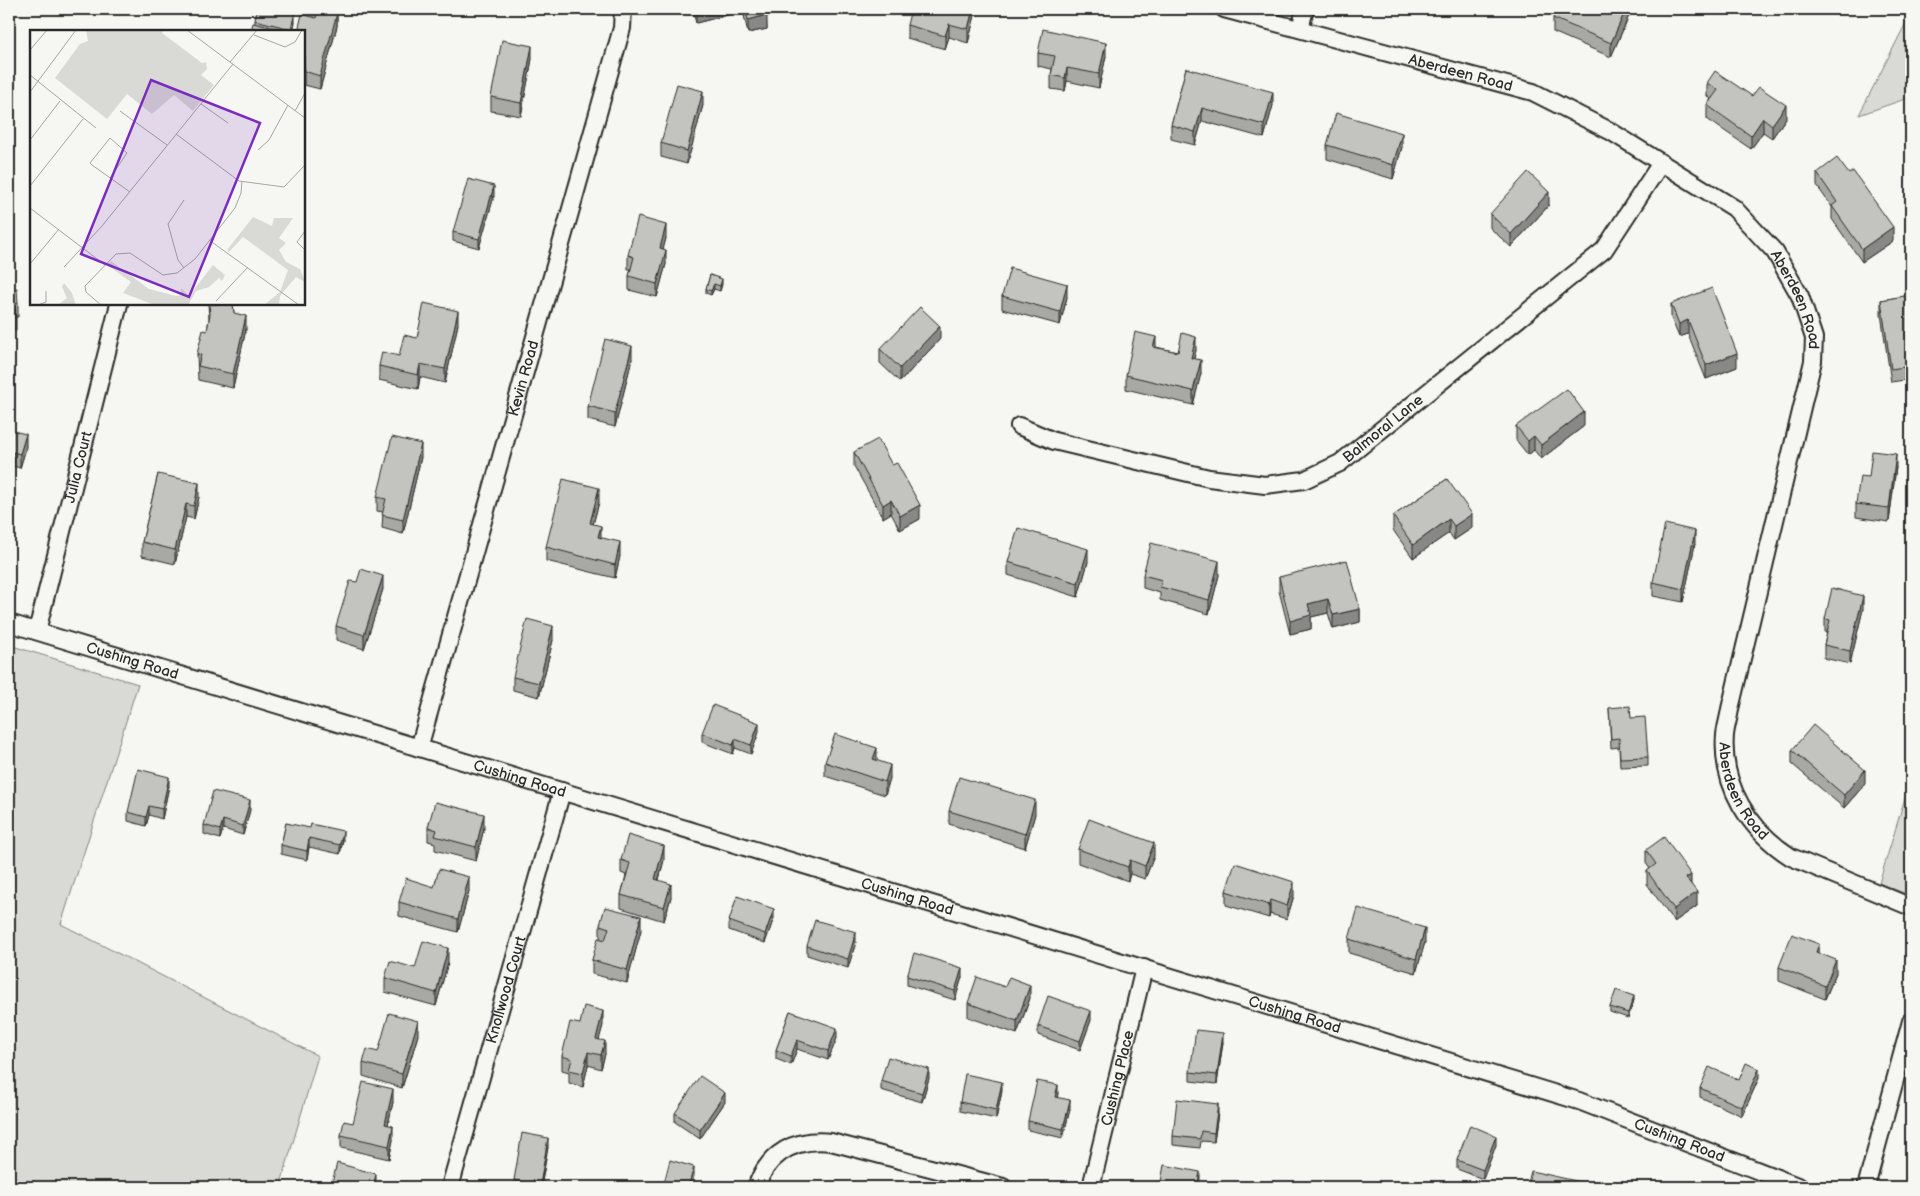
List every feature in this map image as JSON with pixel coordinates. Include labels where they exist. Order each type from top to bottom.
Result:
[{"type":"street","name":"Kevin Road","points":[[420,748],[622,28],[623,9]]},
{"type":"street","name":"Aberdeen Road","points":[[1224,9],[1533,92],[1610,132],[1734,208],[1775,252],[1800,296],[1814,338],[1814,361],[1725,735],[1726,761],[1737,799],[1759,832],[1780,850],[1791,857],[1911,907]]},
{"type":"street","points":[[1300,29],[1305,9]]},
{"type":"street","name":"Balmoral Lane","points":[[1018,426],[1054,441],[1209,478],[1266,485],[1304,480],[1340,463],[1604,250],[1661,163]]},
{"type":"street","name":"Julia Court","points":[[37,631],[119,305]]},
{"type":"street","name":"Cushing Road","points":[[9,623],[1579,1100],[1800,1187]]},
{"type":"street","name":"Knollwood Court","points":[[450,1187],[562,791]]},
{"type":"street","name":"Cushing Place","points":[[1091,1187],[1144,968]]},
{"type":"street","points":[[1866,1187],[1911,1021]]},
{"type":"street","points":[[756,1187],[767,1164],[776,1155],[793,1145],[812,1141],[831,1142],[1002,1187]]},
{"type":"shaded area","points":[[1889,9],[1911,9],[1911,97],[1859,115],[1910,15]]},
{"type":"shaded area","points":[[9,645],[138,684],[61,924],[318,1056],[280,1187],[9,1187]]},
{"type":"shaded area","points":[[1911,778],[1911,896],[1879,883]]},
{"type":"building","points":[[257,9],[281,9],[295,12],[291,29],[255,20]]},
{"type":"building","points":[[313,9],[335,9],[334,12],[337,13],[320,76],[305,71],[305,30],[298,30],[302,14],[316,18],[318,10]]},
{"type":"building","points":[[746,9],[766,9],[767,15],[748,20]]},
{"type":"building","points":[[911,9],[973,9],[968,29],[949,24],[945,36],[907,25]]},
{"type":"building","points":[[1557,9],[1626,9],[1611,43],[1553,18]]},
{"type":"building","points":[[253,23],[283,30],[251,30]]},
{"type":"building","points":[[1043,29],[1106,43],[1099,74],[1067,68],[1065,78],[1051,75],[1055,56],[1038,53]]},
{"type":"building","points":[[502,40],[532,46],[521,103],[491,97]]},
{"type":"building","points":[[1186,68],[1273,92],[1264,125],[1202,108],[1195,132],[1171,125]]},
{"type":"building","points":[[1715,71],[1752,96],[1759,87],[1786,105],[1772,125],[1763,118],[1751,136],[1707,105],[1718,90],[1707,83]]},
{"type":"building","points":[[677,84],[703,91],[687,151],[661,143]]},
{"type":"building","points":[[1336,113],[1402,133],[1393,165],[1327,145]]},
{"type":"building","points":[[1837,158],[1849,174],[1853,171],[1893,227],[1862,249],[1832,206],[1837,202],[1817,173]]},
{"type":"building","points":[[1528,172],[1549,192],[1511,234],[1490,214]]},
{"type":"building","points":[[468,179],[494,186],[479,239],[453,232]]},
{"type":"building","points":[[638,217],[666,225],[660,248],[666,250],[657,284],[629,276],[634,257],[628,255]]},
{"type":"building","points":[[9,256],[12,256],[9,275]]},
{"type":"building","points":[[1010,268],[1067,284],[1060,312],[1002,296]]},
{"type":"building","points":[[710,275],[722,279],[720,286],[714,284],[711,291],[706,289]]},
{"type":"building","points":[[9,279],[12,279],[13,289],[17,288],[18,303],[14,304],[16,317],[10,317],[9,324]]},
{"type":"building","points":[[1712,288],[1737,353],[1706,365],[1688,320],[1679,324],[1671,304]]},
{"type":"building","points":[[1911,295],[1911,366],[1891,369],[1881,300]]},
{"type":"building","points":[[424,303],[458,311],[445,369],[420,364],[418,375],[379,366],[382,352],[399,356],[404,335],[417,338]]},
{"type":"building","points":[[209,305],[233,305],[234,313],[246,316],[233,374],[198,366],[201,355],[197,354],[203,330],[207,331],[210,314]]},
{"type":"building","points":[[920,307],[940,326],[900,368],[880,349]]},
{"type":"building","points":[[1135,332],[1156,337],[1153,347],[1178,352],[1182,333],[1196,337],[1191,358],[1201,360],[1193,391],[1126,375]]},
{"type":"building","points":[[605,339],[632,346],[615,413],[588,406]]},
{"type":"building","points":[[1567,389],[1584,412],[1541,445],[1534,436],[1528,441],[1516,426]]},
{"type":"building","points":[[9,430],[26,434],[20,454],[13,452],[9,466]]},
{"type":"building","points":[[392,437],[421,444],[403,520],[382,515],[386,499],[377,497]]},
{"type":"building","points":[[878,439],[892,465],[897,463],[920,505],[900,516],[891,500],[883,505],[854,452]]},
{"type":"building","points":[[1872,451],[1896,454],[1889,508],[1856,504],[1860,476],[1869,477]]},
{"type":"building","points":[[158,474],[199,483],[194,506],[186,504],[175,550],[142,542]]},
{"type":"building","points":[[563,479],[599,488],[590,523],[601,526],[598,537],[620,542],[615,565],[546,547]]},
{"type":"building","points":[[1447,479],[1472,514],[1454,526],[1449,519],[1413,545],[1393,516]]},
{"type":"building","points":[[1665,524],[1695,531],[1683,589],[1653,582]]},
{"type":"building","points":[[1018,528],[1088,549],[1078,583],[1008,562]]},
{"type":"building","points":[[1151,543],[1219,561],[1209,600],[1160,587],[1162,580],[1143,575]]},
{"type":"building","points":[[1347,560],[1360,609],[1333,615],[1328,599],[1308,604],[1311,615],[1290,621],[1279,577]]},
{"type":"building","points":[[361,569],[383,576],[364,635],[336,626],[350,581],[357,582]]},
{"type":"building","points":[[1832,588],[1863,596],[1850,651],[1824,645],[1830,620],[1825,619]]},
{"type":"building","points":[[527,619],[553,626],[539,683],[513,677]]},
{"type":"building","points":[[713,705],[759,723],[751,745],[735,739],[733,745],[702,733]]},
{"type":"building","points":[[1630,706],[1631,718],[1645,717],[1648,757],[1620,758],[1619,738],[1611,739],[1609,708]]},
{"type":"building","points":[[1813,725],[1865,770],[1844,795],[1792,750]]},
{"type":"building","points":[[835,734],[877,748],[873,759],[890,765],[885,782],[825,762]]},
{"type":"building","points":[[138,769],[169,777],[162,809],[149,806],[146,817],[128,812]]},
{"type":"building","points":[[959,777],[1035,800],[1025,834],[949,811]]},
{"type":"building","points":[[213,791],[250,800],[243,826],[223,820],[220,830],[204,825]]},
{"type":"building","points":[[435,802],[484,814],[476,847],[435,836],[437,830],[428,827]]},
{"type":"building","points":[[1089,819],[1154,843],[1145,866],[1130,860],[1128,867],[1078,849]]},
{"type":"building","points":[[286,823],[310,828],[311,824],[343,831],[340,845],[309,838],[307,851],[281,845]]},
{"type":"building","points":[[628,835],[664,846],[655,879],[671,884],[664,907],[621,895],[630,863],[621,860]]},
{"type":"building","points":[[1664,837],[1691,875],[1686,878],[1697,892],[1674,909],[1647,871],[1656,864],[1646,850]]},
{"type":"building","points":[[1235,863],[1294,882],[1287,906],[1270,900],[1269,905],[1226,891]]},
{"type":"building","points":[[439,869],[469,877],[458,919],[399,902],[406,878],[434,887]]},
{"type":"building","points":[[737,896],[774,909],[765,934],[729,921]]},
{"type":"building","points":[[605,907],[641,916],[627,970],[592,960],[598,938],[605,940],[609,928],[600,925]]},
{"type":"building","points":[[1358,908],[1425,928],[1416,959],[1349,939]]},
{"type":"building","points":[[815,920],[856,932],[848,959],[807,946]]},
{"type":"building","points":[[1792,934],[1819,944],[1816,952],[1836,960],[1825,986],[1779,967]]},
{"type":"building","points":[[423,941],[448,948],[436,993],[385,978],[390,961],[415,968]]},
{"type":"building","points":[[914,953],[962,968],[955,991],[907,976]]},
{"type":"building","points":[[977,977],[1005,987],[1009,977],[1030,985],[1017,1021],[968,1003]]},
{"type":"building","points":[[1616,990],[1634,996],[1628,1013],[1610,1007]]},
{"type":"building","points":[[1048,996],[1091,1011],[1080,1041],[1038,1026]]},
{"type":"building","points":[[584,1006],[603,1011],[596,1039],[605,1041],[601,1055],[588,1052],[583,1073],[569,1070],[572,1059],[562,1056],[570,1022],[580,1024]]},
{"type":"building","points":[[790,1011],[837,1028],[828,1051],[797,1040],[791,1056],[776,1050]]},
{"type":"building","points":[[389,1013],[418,1021],[402,1074],[363,1063],[367,1049],[378,1052]]},
{"type":"building","points":[[1196,1030],[1223,1033],[1217,1075],[1190,1072]]},
{"type":"building","points":[[888,1057],[929,1069],[922,1093],[881,1081]]},
{"type":"building","points":[[1746,1063],[1759,1069],[1742,1107],[1700,1088],[1709,1067],[1739,1080]]},
{"type":"building","points":[[965,1074],[1002,1082],[996,1110],[960,1102]]},
{"type":"building","points":[[700,1076],[725,1093],[700,1130],[675,1113]]},
{"type":"building","points":[[1037,1081],[1058,1085],[1055,1097],[1070,1100],[1063,1129],[1028,1121]]},
{"type":"building","points":[[363,1082],[393,1089],[385,1124],[393,1126],[389,1146],[341,1135],[344,1121],[353,1123]]},
{"type":"building","points":[[1177,1099],[1218,1104],[1214,1133],[1201,1131],[1200,1139],[1173,1136]]},
{"type":"building","points":[[1470,1125],[1496,1136],[1483,1170],[1457,1160]]},
{"type":"building","points":[[522,1133],[548,1138],[540,1185],[514,1180]]},
{"type":"building","points":[[670,1160],[694,1167],[688,1187],[663,1187]]},
{"type":"building","points":[[337,1163],[376,1174],[373,1187],[331,1187]]},
{"type":"building","points":[[1164,1165],[1200,1172],[1197,1187],[1184,1185],[1184,1187],[1160,1187]]},
{"type":"building","points":[[1531,1171],[1585,1183],[1584,1187],[1527,1187]]}]
